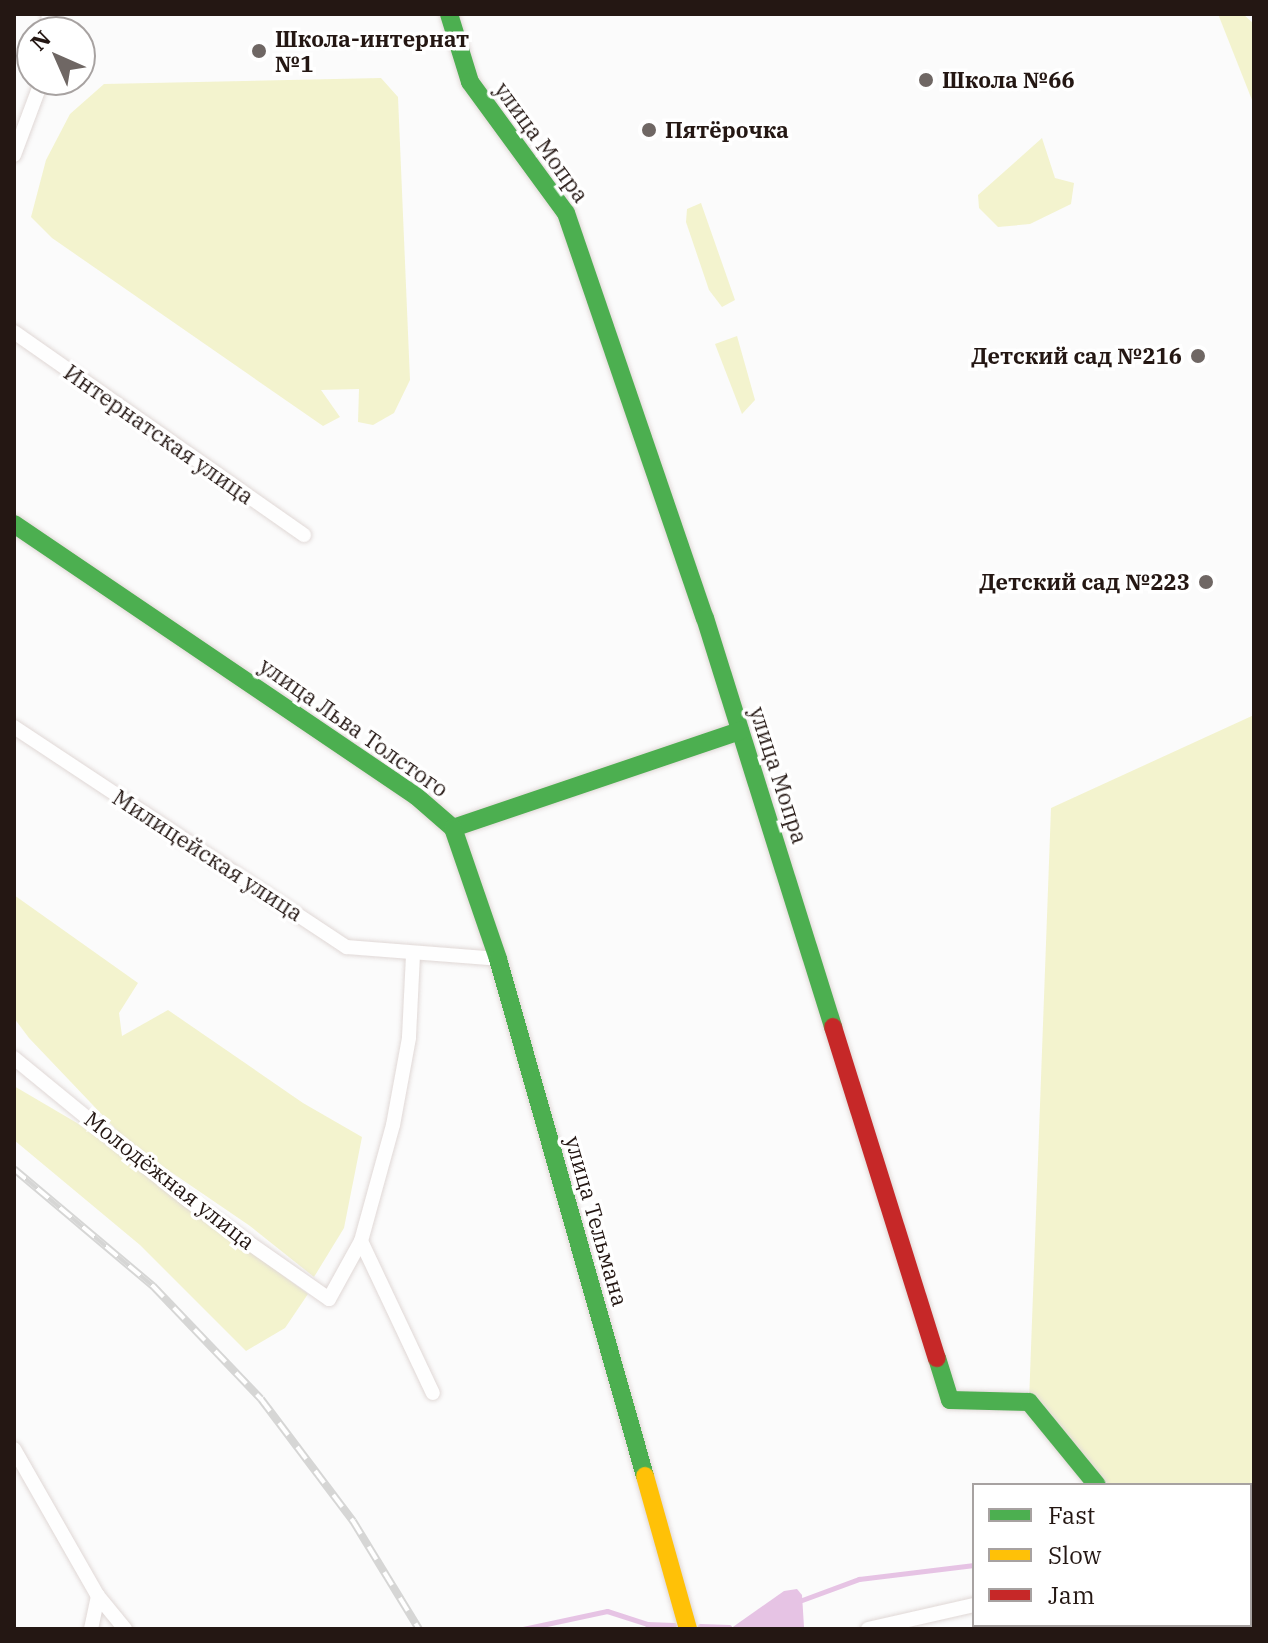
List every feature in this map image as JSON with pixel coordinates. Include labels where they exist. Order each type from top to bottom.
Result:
[{"type":"street","name":"улица Мопра","points":[[449,14],[470,82],[566,213],[740,731],[950,1400],[1029,1402],[1095,1483]]},
{"type":"street","points":[[14,155],[36,96]]},
{"type":"street","name":"Интернатская улица","points":[[14,332],[304,535]]},
{"type":"street","name":"улица Льва Толстого","points":[[14,524],[416,796],[453,828],[740,731]]},
{"type":"street","name":"Милицейская улица","points":[[14,727],[347,947],[413,955],[498,959]]},
{"type":"street","name":"улица Тельмана","points":[[453,828],[498,959],[688,1629]]},
{"type":"street","points":[[413,955],[409,1038],[396,1112],[361,1241],[433,1393]]},
{"type":"street","name":"Молодёжная улица","points":[[14,1058],[189,1201],[329,1299],[361,1241]]},
{"type":"street","points":[[14,1449],[98,1596],[125,1629]]},
{"type":"street","points":[[91,1629],[98,1596]]},
{"type":"street","points":[[868,1629],[972,1605]]},
{"type":"green space","points":[[1218,14],[1243,14],[1254,24],[1254,105]]},
{"type":"green space","points":[[381,78],[398,97],[410,380],[394,413],[373,425],[358,422],[359,389],[321,390],[340,417],[323,426],[52,238],[31,217],[46,160],[70,114],[90,96],[96,96],[96,91],[104,84]]},
{"type":"green space","points":[[1042,138],[1055,178],[1074,183],[1071,204],[1030,224],[998,227],[979,208],[978,195]]},
{"type":"green space","points":[[701,203],[735,300],[722,307],[709,290],[686,222],[687,209]]},
{"type":"green space","points":[[737,336],[755,400],[742,414],[715,344]]},
{"type":"green space","points":[[1254,715],[1254,1547],[1252,1483],[1107,1483],[1029,1402],[1051,808]]},
{"type":"green space","points":[[14,895],[138,983],[119,1013],[122,1036],[168,1010],[303,1103],[362,1137],[344,1228],[314,1277],[250,1226],[130,1144],[29,1038],[14,1018]]},
{"type":"green space","points":[[14,1086],[77,1123],[308,1294],[285,1328],[246,1351],[140,1245],[14,1140]]},
{"type":"shaded area","points":[[797,1589],[802,1595],[804,1627],[730,1629],[784,1591]]},
{"type":"waterway","points":[[802,1600],[859,1579],[972,1565]]},
{"type":"waterway","points":[[523,1629],[607,1611],[647,1624],[674,1625]]},
{"type":"waterway","points":[[700,1626],[729,1627]]},
{"type":"railway","points":[[14,1169],[153,1286],[261,1399],[353,1521],[419,1629]]},
{"type":"traffic: fast","points":[[449,14],[470,82],[566,213],[705,618],[833,1027]]},
{"type":"traffic: fast","points":[[14,524],[416,796],[453,828],[740,731]]},
{"type":"traffic: fast","points":[[453,828],[498,959],[645,1476]]},
{"type":"traffic: fast","points":[[937,1358],[950,1400],[1029,1402],[1095,1483]]},
{"type":"traffic: slow","points":[[645,1476],[688,1629]]},
{"type":"traffic: jam","points":[[833,1027],[937,1358]]},
{"type":"place","name":"Школа-интернат №1","points":[[259,51]]},
{"type":"place","name":"Школа №66","points":[[926,80]]},
{"type":"place","name":"Пятёрочка","points":[[649,130]]},
{"type":"place","name":"Детский сад №216","points":[[1198,356]]},
{"type":"place","name":"Детский сад №223","points":[[1206,582]]}]
